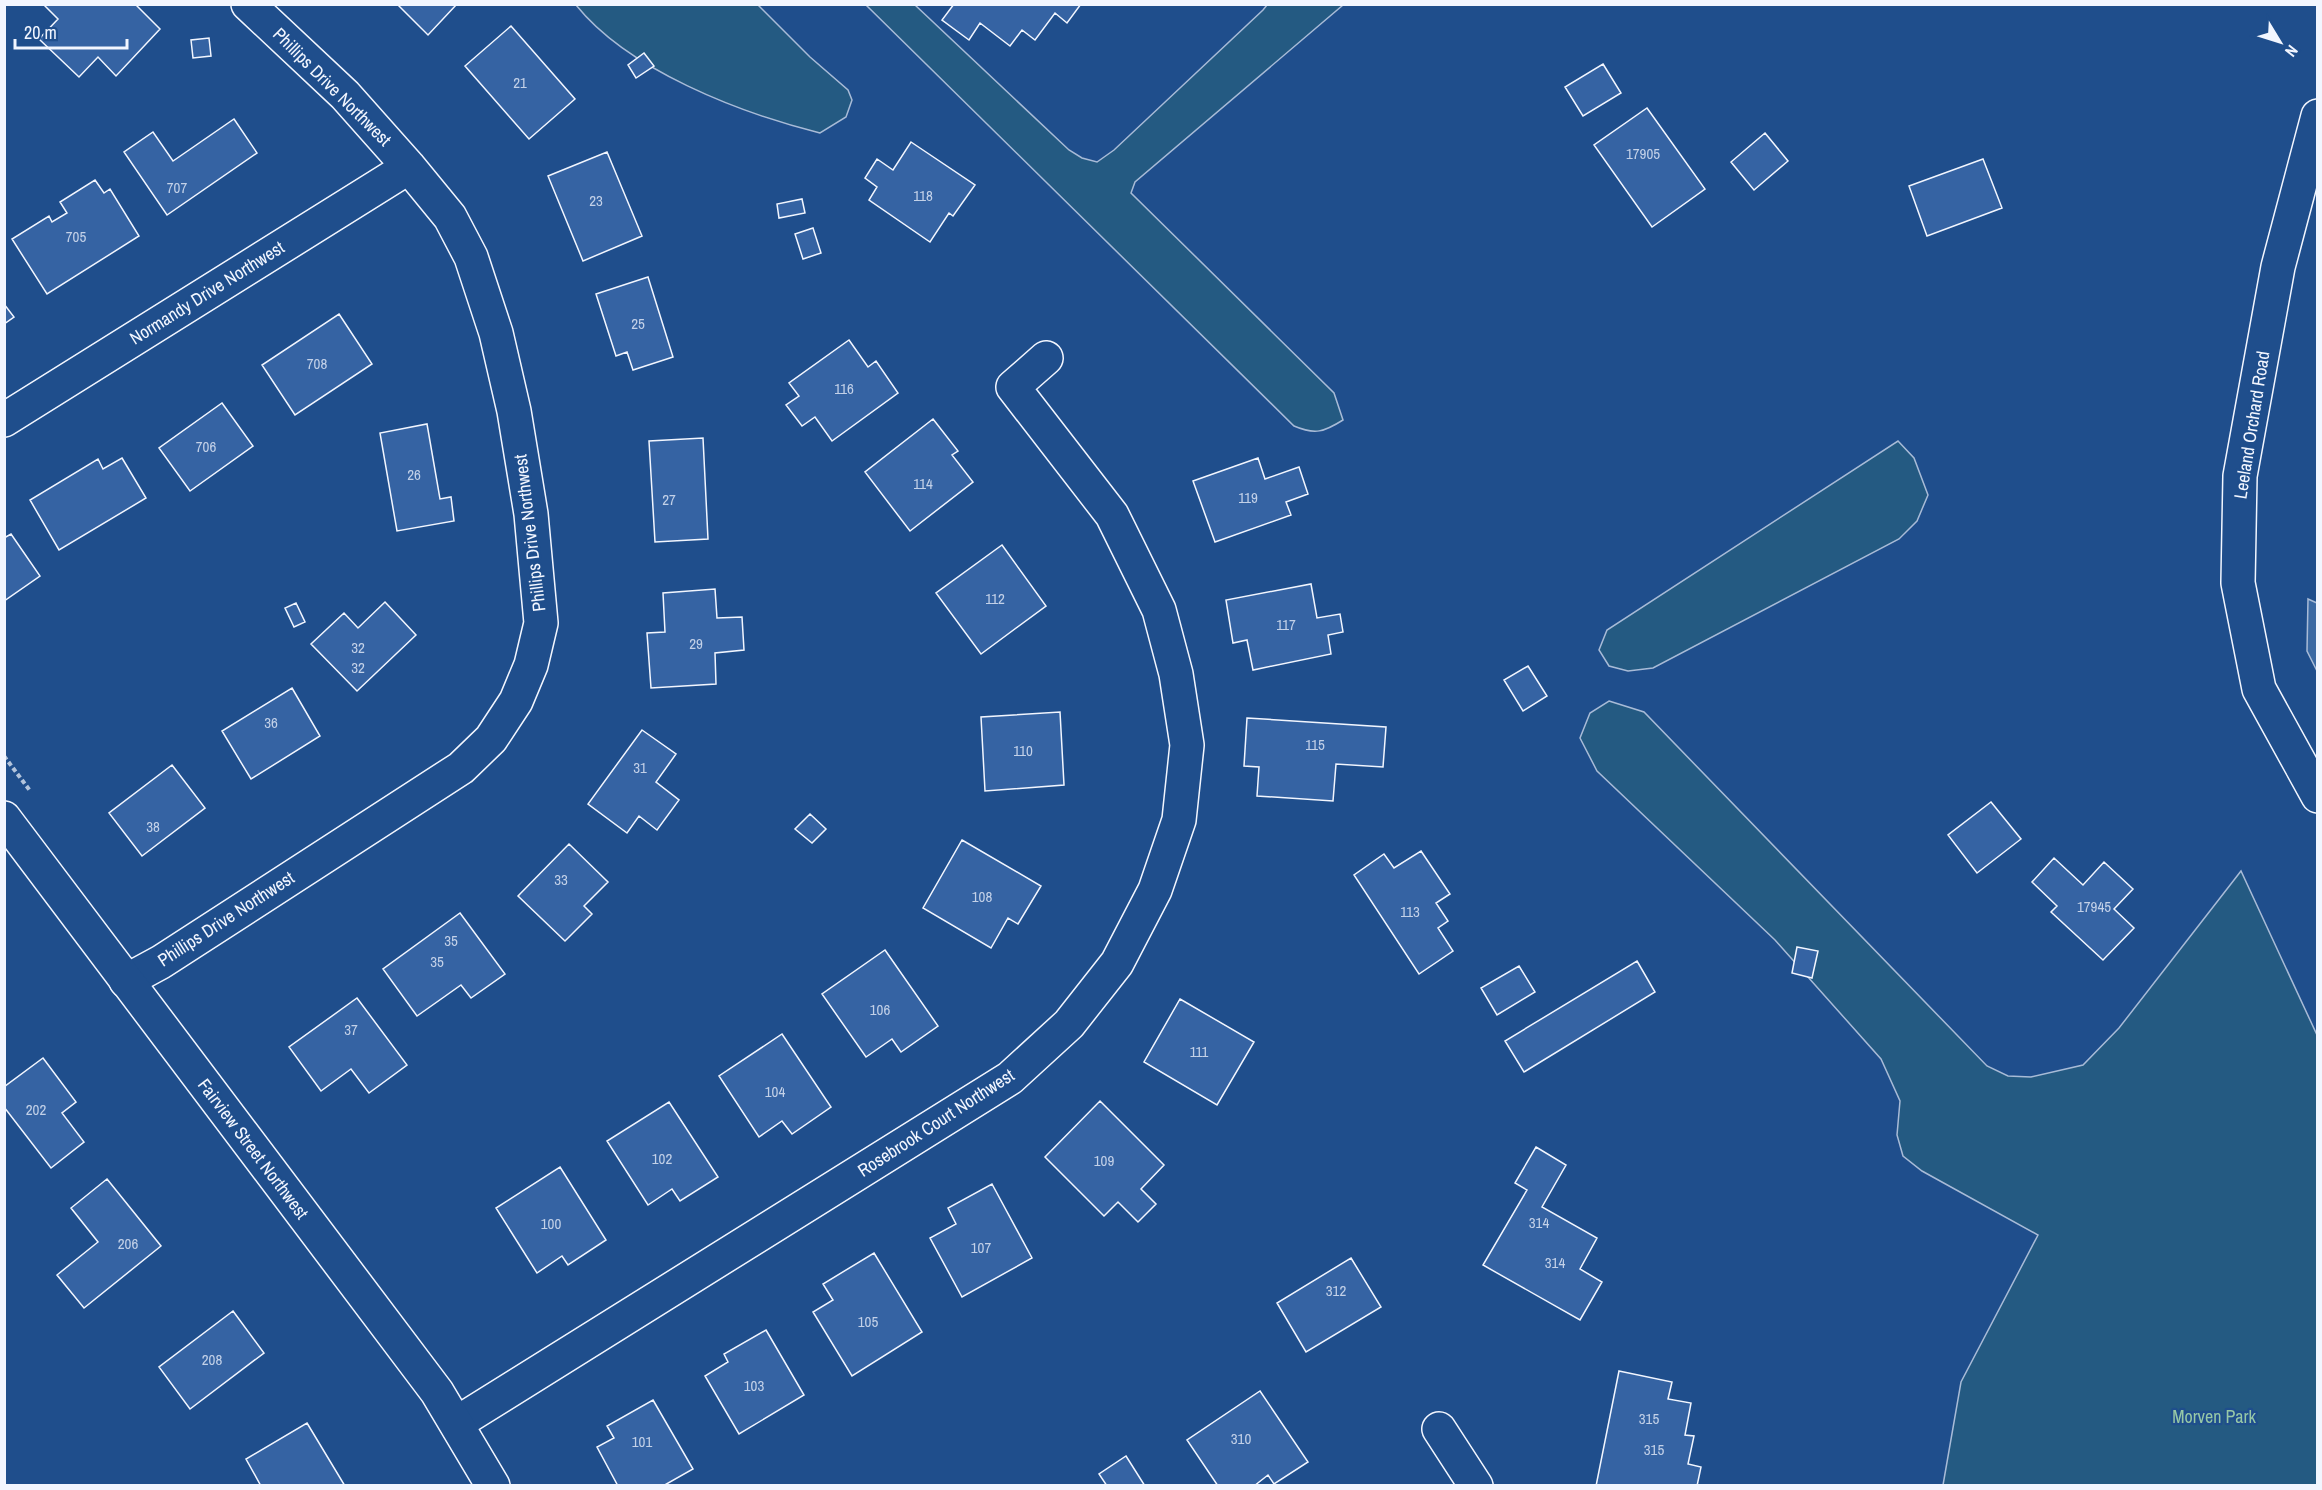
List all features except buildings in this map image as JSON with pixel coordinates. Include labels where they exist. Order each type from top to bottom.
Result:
[{"type":"street","name":"Phillips Drive Northwest","points":[[126,981],[161,962],[461,768],[490,739],[516,702],[531,665],[541,623],[531,514],[514,411],[496,333],[471,257],[450,217],[409,167],[345,95],[248,4]]},
{"type":"street","name":"Leeland Orchard Road","points":[[2318,116],[2278,267],[2240,476],[2238,583],[2259,689],[2318,796]]},
{"type":"street","name":"Normandy Drive Northwest","points":[[4,420],[409,167]]},
{"type":"street","name":"Rosebrook Court Northwest","points":[[457,1423],[1010,1078],[1069,1024],[1117,963],[1155,890],[1179,820],[1187,745],[1176,674],[1159,610],[1112,515],[1013,387],[1047,358]]},
{"type":"street","name":"Fairview Street Northwest","points":[[4,819],[437,1392],[493,1485]]},
{"type":"street","points":[[1439,1429],[1476,1485]]},
{"type":"green space","points":[[576,5],[758,5],[810,57],[848,90],[852,100],[846,117],[820,133],[755,114],[721,101],[655,69],[625,50],[598,28]]},
{"type":"green space","points":[[866,5],[915,5],[1069,150],[1082,158],[1097,162],[1114,150],[1267,5],[1343,5],[1135,182],[1131,193],[1334,393],[1343,420],[1319,431],[1308,431],[1294,426]]},
{"type":"green space","points":[[1898,441],[1914,458],[1928,495],[1917,521],[1899,539],[1653,668],[1628,671],[1609,666],[1599,650],[1607,630]]},
{"type":"green space","name":"Morven Park","points":[[1609,701],[1644,712],[1987,1066],[2008,1076],[2031,1077],[2083,1065],[2119,1028],[2241,871],[2317,1035],[2317,1485],[1943,1485],[1961,1382],[2038,1235],[1922,1171],[1903,1156],[1897,1135],[1900,1101],[1881,1059],[1775,940],[1597,771],[1580,738],[1590,713]]},
{"type":"shaded area","points":[[2308,599],[2317,603],[2317,671],[2307,651]]}]
